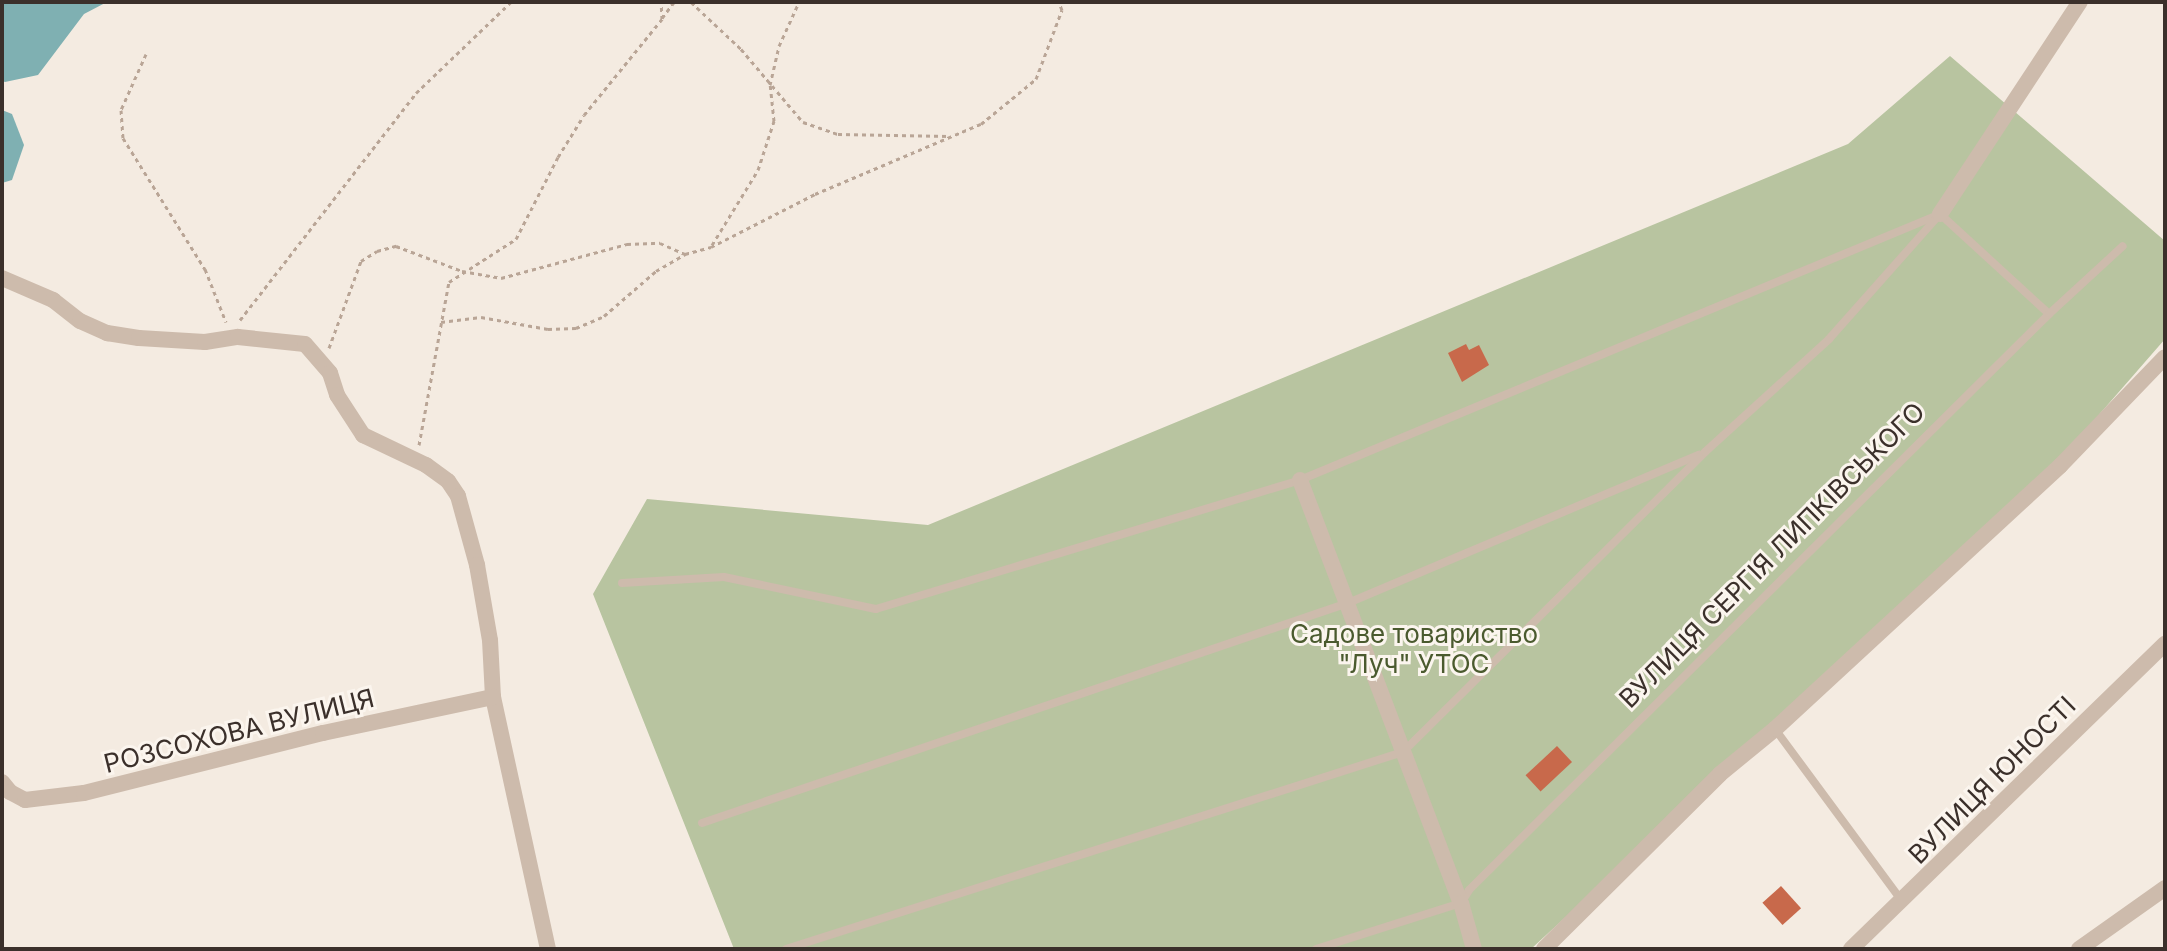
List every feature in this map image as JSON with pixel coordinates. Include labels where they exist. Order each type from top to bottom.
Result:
[{"type":"street","points":[[1940,214],[2080,2]]},
{"type":"street","points":[[2,278],[53,300],[80,321],[107,333],[205,342],[238,337],[305,344],[330,373],[337,395],[363,435],[426,465],[448,481],[458,496],[477,565],[490,640],[493,697],[548,949]]},
{"type":"street","points":[[1544,949],[1720,774],[1775,729],[2060,466],[2165,357]]},
{"type":"street","points":[[1300,480],[1461,903],[1474,949]]},
{"type":"street","name":"ВУЛИЦЯ ЮНОСТІ","points":[[1851,949],[1903,902],[2165,644]]},
{"type":"street","name":"РОЗСОХОВА ВУЛИЦЯ","points":[[2,782],[10,792],[25,800],[84,793],[323,733],[493,697]]},
{"type":"street","points":[[2079,949],[2165,888]]},
{"type":"lane","points":[[1940,214],[2049,314]]},
{"type":"lane","points":[[786,949],[1403,752],[1705,452],[1829,339],[1940,214]]},
{"type":"lane","points":[[622,583],[724,577],[876,609],[1300,480],[1940,214]]},
{"type":"lane","name":"ВУЛИЦЯ СЕРГІЯ ЛИПКІВСЬКОГО","points":[[1461,903],[1469,890],[2049,314],[2123,246]]},
{"type":"lane","points":[[702,823],[1348,603],[1705,452]]},
{"type":"lane","points":[[1775,729],[1903,902]]},
{"type":"lane","points":[[1316,949],[1461,903]]},
{"type":"path","points":[[238,337],[240,317],[416,93],[511,2]]},
{"type":"path","points":[[661,2],[662,19]]},
{"type":"path","points":[[426,465],[418,444],[449,282],[516,239],[558,157],[584,115],[674,2]]},
{"type":"path","points":[[691,2],[741,49],[803,122],[838,134],[952,136]]},
{"type":"path","points":[[711,247],[758,170],[774,121],[770,85],[779,46],[799,2]]},
{"type":"path","points":[[441,322],[481,317],[548,329],[576,328],[604,316],[656,271],[685,254],[711,247],[815,194],[981,124],[1036,79],[1062,10],[1059,2]]},
{"type":"path","points":[[146,54],[121,110],[123,138],[205,269],[226,323],[238,337]]},
{"type":"path","points":[[330,373],[329,343],[361,261],[377,251],[396,246],[462,271],[501,278],[627,244],[660,243],[685,254]]},
{"type":"green space","name":"Садове товариство \"Луч\" УТОС","points":[[1950,56],[2165,241],[2165,339],[2050,471],[1531,949],[734,949],[593,594],[647,499],[928,525],[1848,144]]},
{"type":"water","points":[[2,2],[107,2],[84,14],[38,75],[5,82],[2,81]]},
{"type":"water","points":[[2,110],[12,114],[24,145],[12,180],[2,183]]},
{"type":"building","points":[[1466,344],[1469,350],[1479,345],[1489,365],[1462,382],[1448,353]]},
{"type":"building","points":[[1557,746],[1572,762],[1541,791],[1526,775]]},
{"type":"building","points":[[1781,886],[1801,908],[1782,925],[1762,903]]}]
